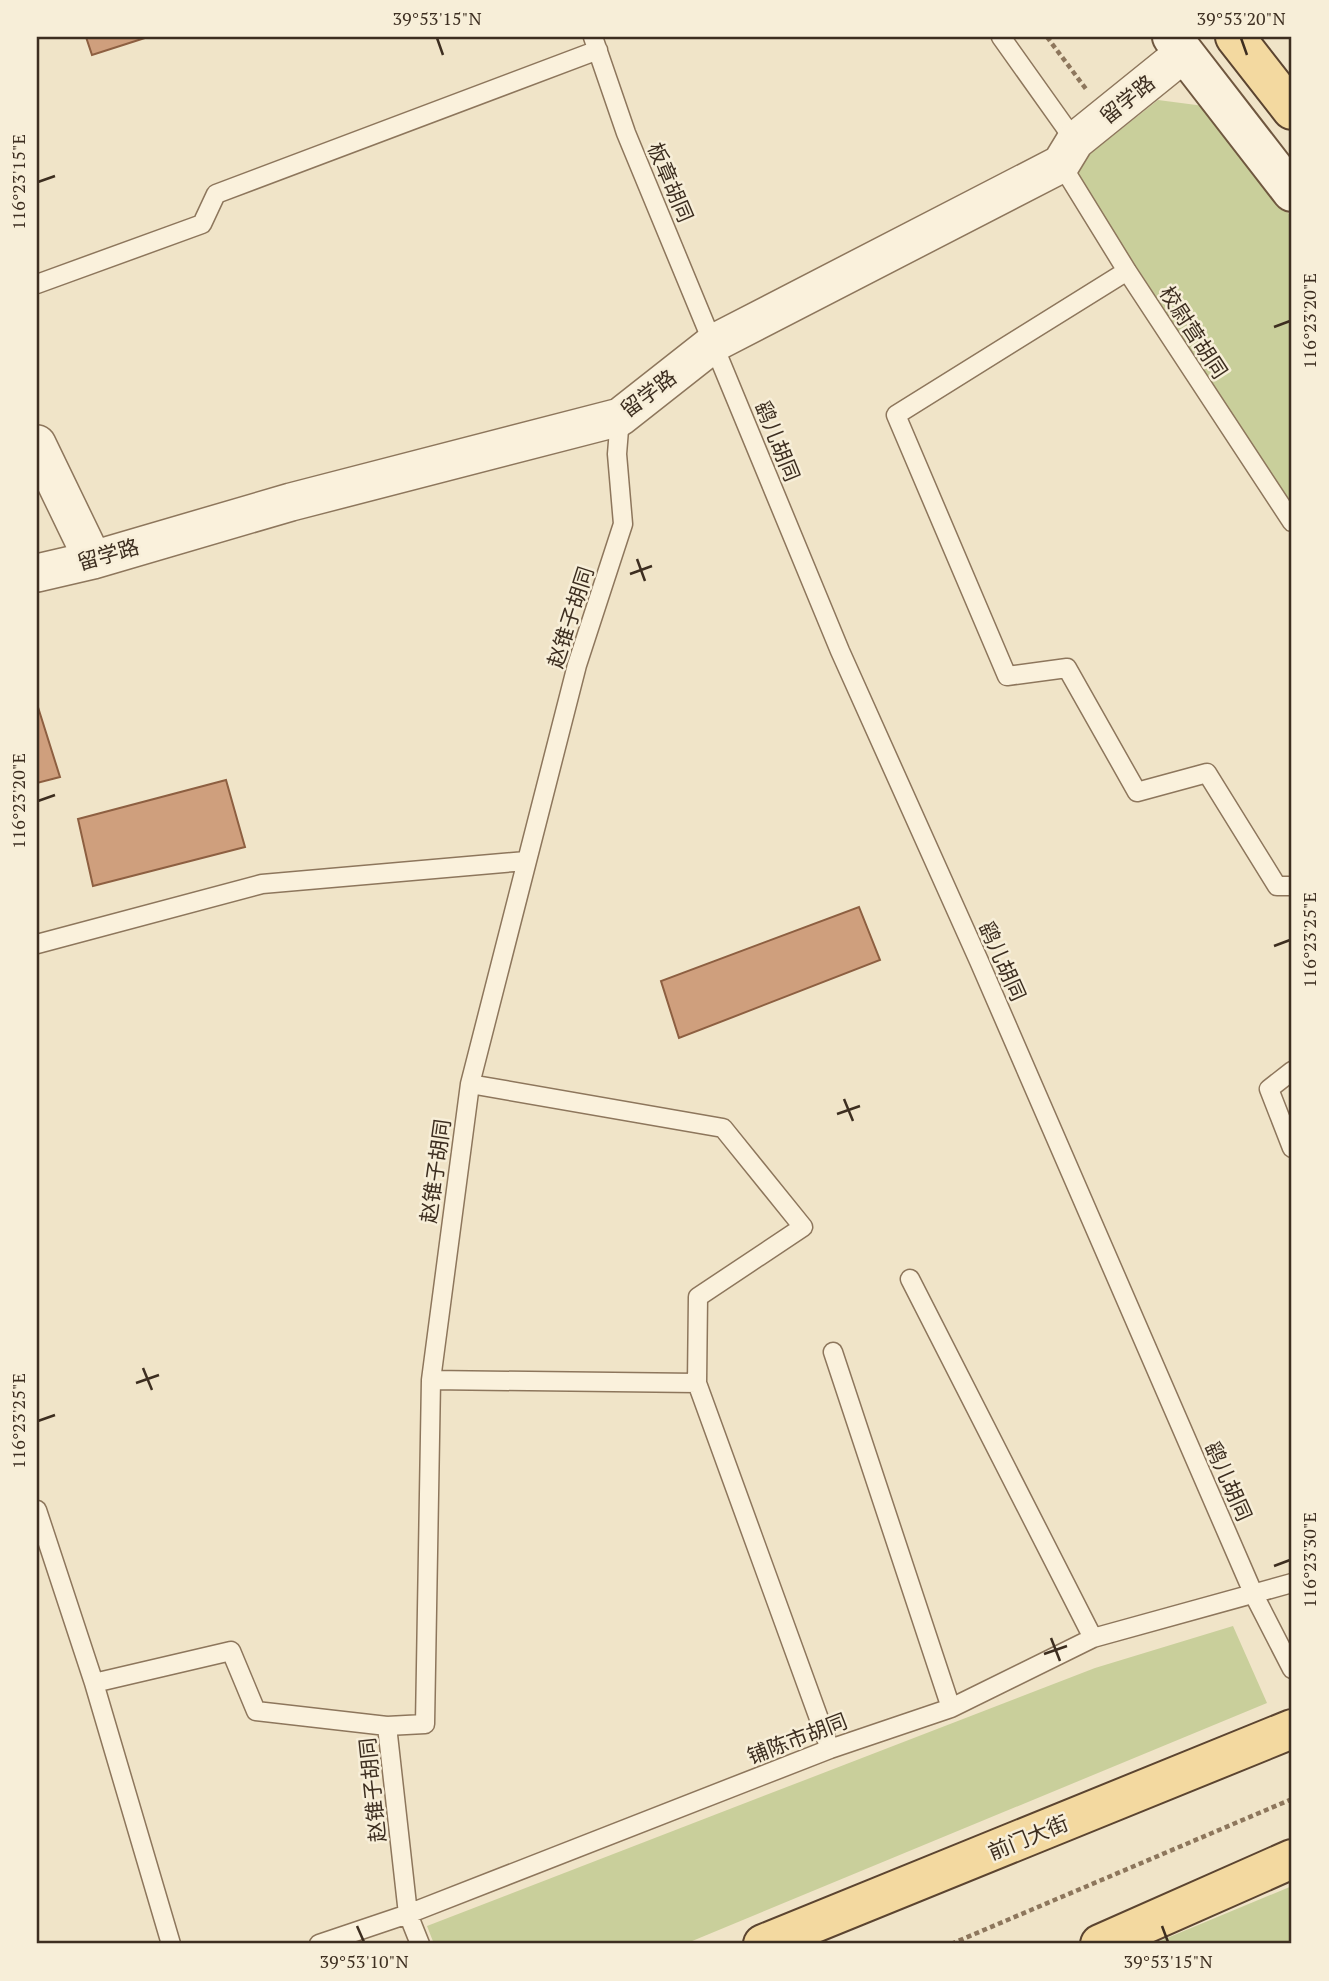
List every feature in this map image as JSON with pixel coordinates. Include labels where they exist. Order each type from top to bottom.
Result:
[{"type":"main road","points":[[1235,37],[1292,110]]},
{"type":"main road","name":"前门大街","points":[[763,1944],[1292,1729]]},
{"type":"main road","points":[[1100,1944],[1292,1859]]},
{"type":"street","name":"留学路","points":[[37,573],[256,512],[620,417],[714,343],[1068,152],[1178,45]]},
{"type":"street","points":[[1178,45],[1292,192]]},
{"type":"street","points":[[37,444],[93,559]]},
{"type":"lane","name":"校尉营胡同","points":[[1001,37],[1068,152],[1126,271],[1292,522]]},
{"type":"lane","points":[[37,284],[202,223],[216,194],[595,43]]},
{"type":"lane","name":"板章胡同","points":[[595,43],[626,133],[714,343]]},
{"type":"lane","points":[[1126,271],[896,415],[1007,676],[1067,667],[1137,792],[1207,773],[1276,886],[1292,886]]},
{"type":"lane","name":"鹞儿胡同","points":[[714,343],[840,650],[1254,1595],[1292,1668]]},
{"type":"lane","name":"赵锥子胡同","points":[[420,1944],[408,1914],[387,1726],[425,1724],[431,1380],[470,1084],[577,665],[623,524],[617,454],[620,417]]},
{"type":"lane","points":[[37,944],[262,884],[526,861]]},
{"type":"lane","points":[[1292,1071],[1269,1089],[1292,1148]]},
{"type":"lane","points":[[470,1084],[723,1128],[803,1227],[698,1297],[697,1383],[830,1749]]},
{"type":"lane","points":[[909,1279],[1093,1638]]},
{"type":"lane","points":[[833,1352],[951,1708]]},
{"type":"lane","points":[[431,1380],[697,1383]]},
{"type":"lane","points":[[37,1510],[94,1683],[171,1944]]},
{"type":"lane","name":"铺陈市胡同","points":[[319,1944],[408,1914],[830,1749],[951,1708],[1093,1638],[1292,1583]]},
{"type":"lane","points":[[94,1683],[231,1651],[256,1711],[387,1726]]},
{"type":"path","points":[[1047,37],[1105,115]]},
{"type":"path","points":[[951,1944],[1292,1799]]},
{"type":"green space","points":[[1158,100],[1204,106],[1292,218],[1292,506],[1072,168]]},
{"type":"green space","points":[[1233,1626],[1267,1703],[685,1944],[434,1944],[427,1926],[1095,1668]]},
{"type":"green space","points":[[1292,1886],[1292,1944],[1153,1944],[1155,1943]]},
{"type":"building","points":[[86,37],[148,37],[92,55]]},
{"type":"building","points":[[37,704],[60,777],[37,783]]},
{"type":"building","points":[[226,780],[245,847],[93,886],[78,819]]},
{"type":"building","points":[[859,907],[880,960],[679,1038],[661,981]]}]
